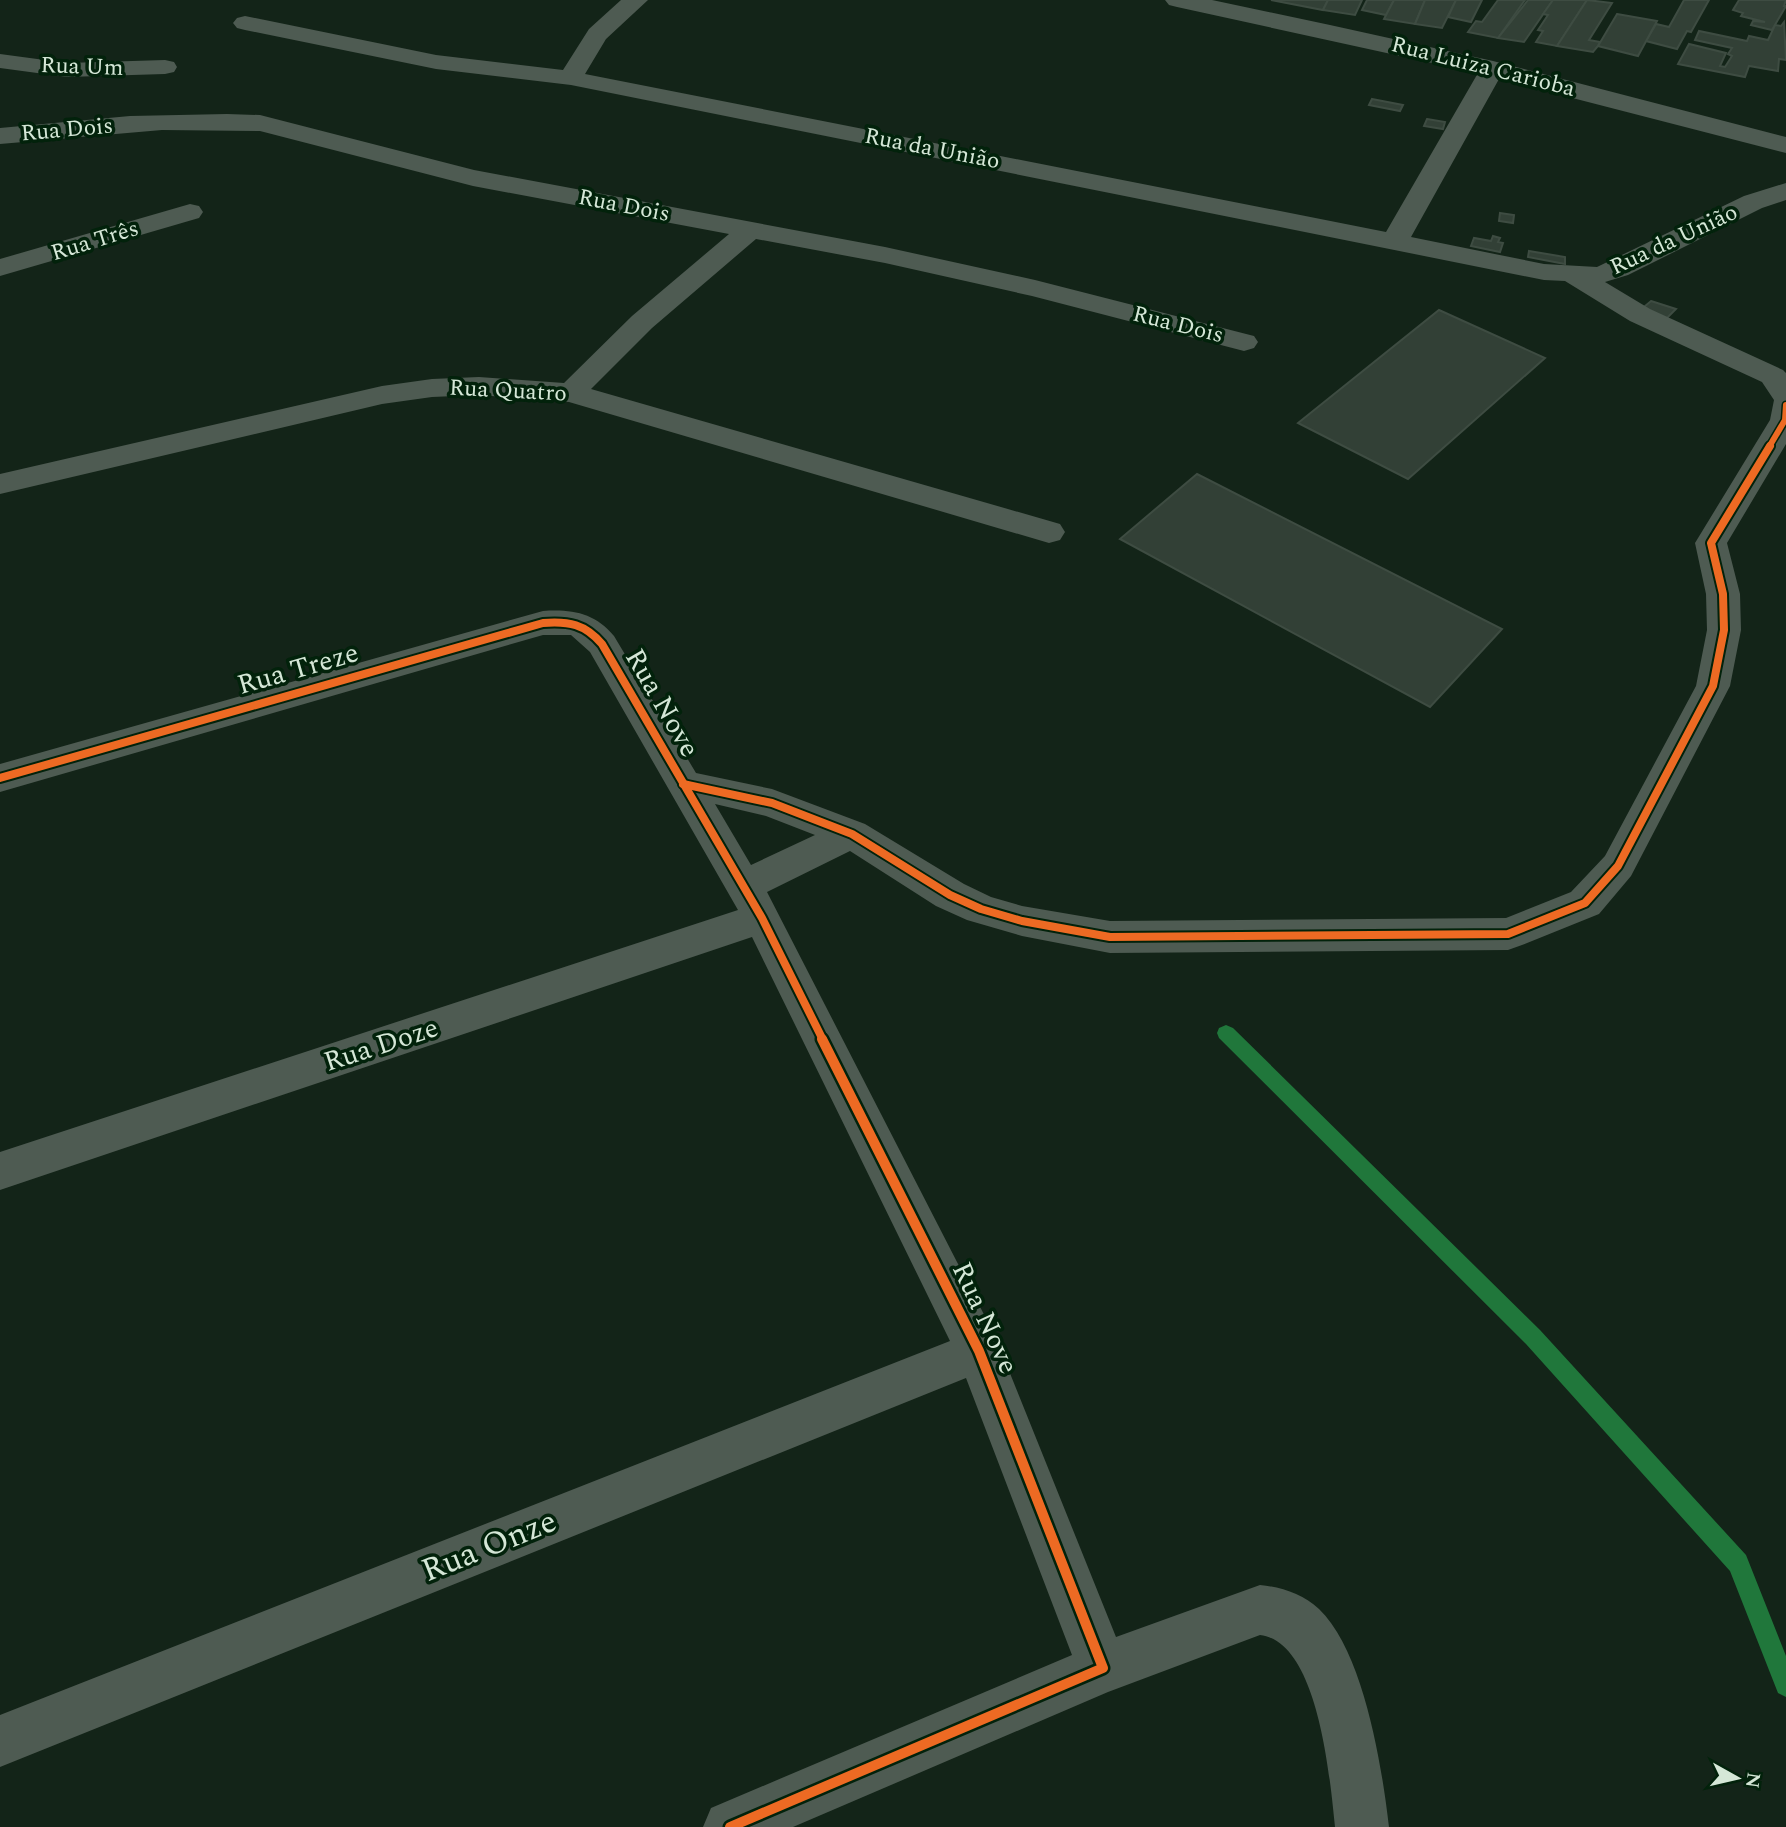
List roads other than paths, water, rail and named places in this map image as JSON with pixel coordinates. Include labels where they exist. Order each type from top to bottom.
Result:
[{"type":"street","points":[[571,78],[596,33],[616,12],[636,0]]},
{"type":"street","name":"Rua Luiza Carioba","points":[[1177,0],[1236,5],[1311,26],[1493,68],[1786,145]]},
{"type":"street","name":"Rua da União","points":[[245,23],[436,62],[571,78],[1574,275],[1599,275],[1618,269],[1753,202],[1786,191]]},
{"type":"street","name":"Rua Um","points":[[0,61],[80,70],[165,67]]},
{"type":"street","points":[[1395,241],[1493,68]]},
{"type":"street","name":"Rua Dois","points":[[0,136],[151,122],[260,123],[474,178],[885,255],[1021,285],[1244,342]]},
{"type":"street","name":"Rua Três","points":[[0,268],[190,212]]},
{"type":"street","points":[[571,393],[642,322],[748,230]]},
{"type":"street","points":[[1574,275],[1640,315],[1773,376],[1786,396]]},
{"type":"street","name":"Rua Quatro","points":[[0,484],[382,395],[432,387],[479,386],[571,393],[1049,532]]},
{"type":"street","points":[[683,784],[772,803],[852,834],[950,895],[981,909],[1022,921],[1110,937],[1508,934],[1586,903],[1618,866],[1713,686],[1724,631],[1723,594],[1711,542],[1786,420],[1786,405]]},
{"type":"street","name":"Rua Treze","points":[[0,778],[542,622],[579,624],[591,629],[602,644]]},
{"type":"street","name":"Rua Nove","points":[[602,644],[752,902],[979,1351],[1103,1668]]},
{"type":"street","name":"Rua Doze","points":[[0,1171],[752,902],[852,834]]},
{"type":"street","name":"Rua Onze","points":[[0,1741],[979,1351]]},
{"type":"street","points":[[730,1827],[1103,1668],[1260,1610],[1281,1613],[1304,1629],[1320,1650],[1335,1688],[1358,1782],[1362,1827]]},
{"type":"waterway","points":[[1226,1033],[1533,1337],[1738,1563],[1786,1685]]}]
